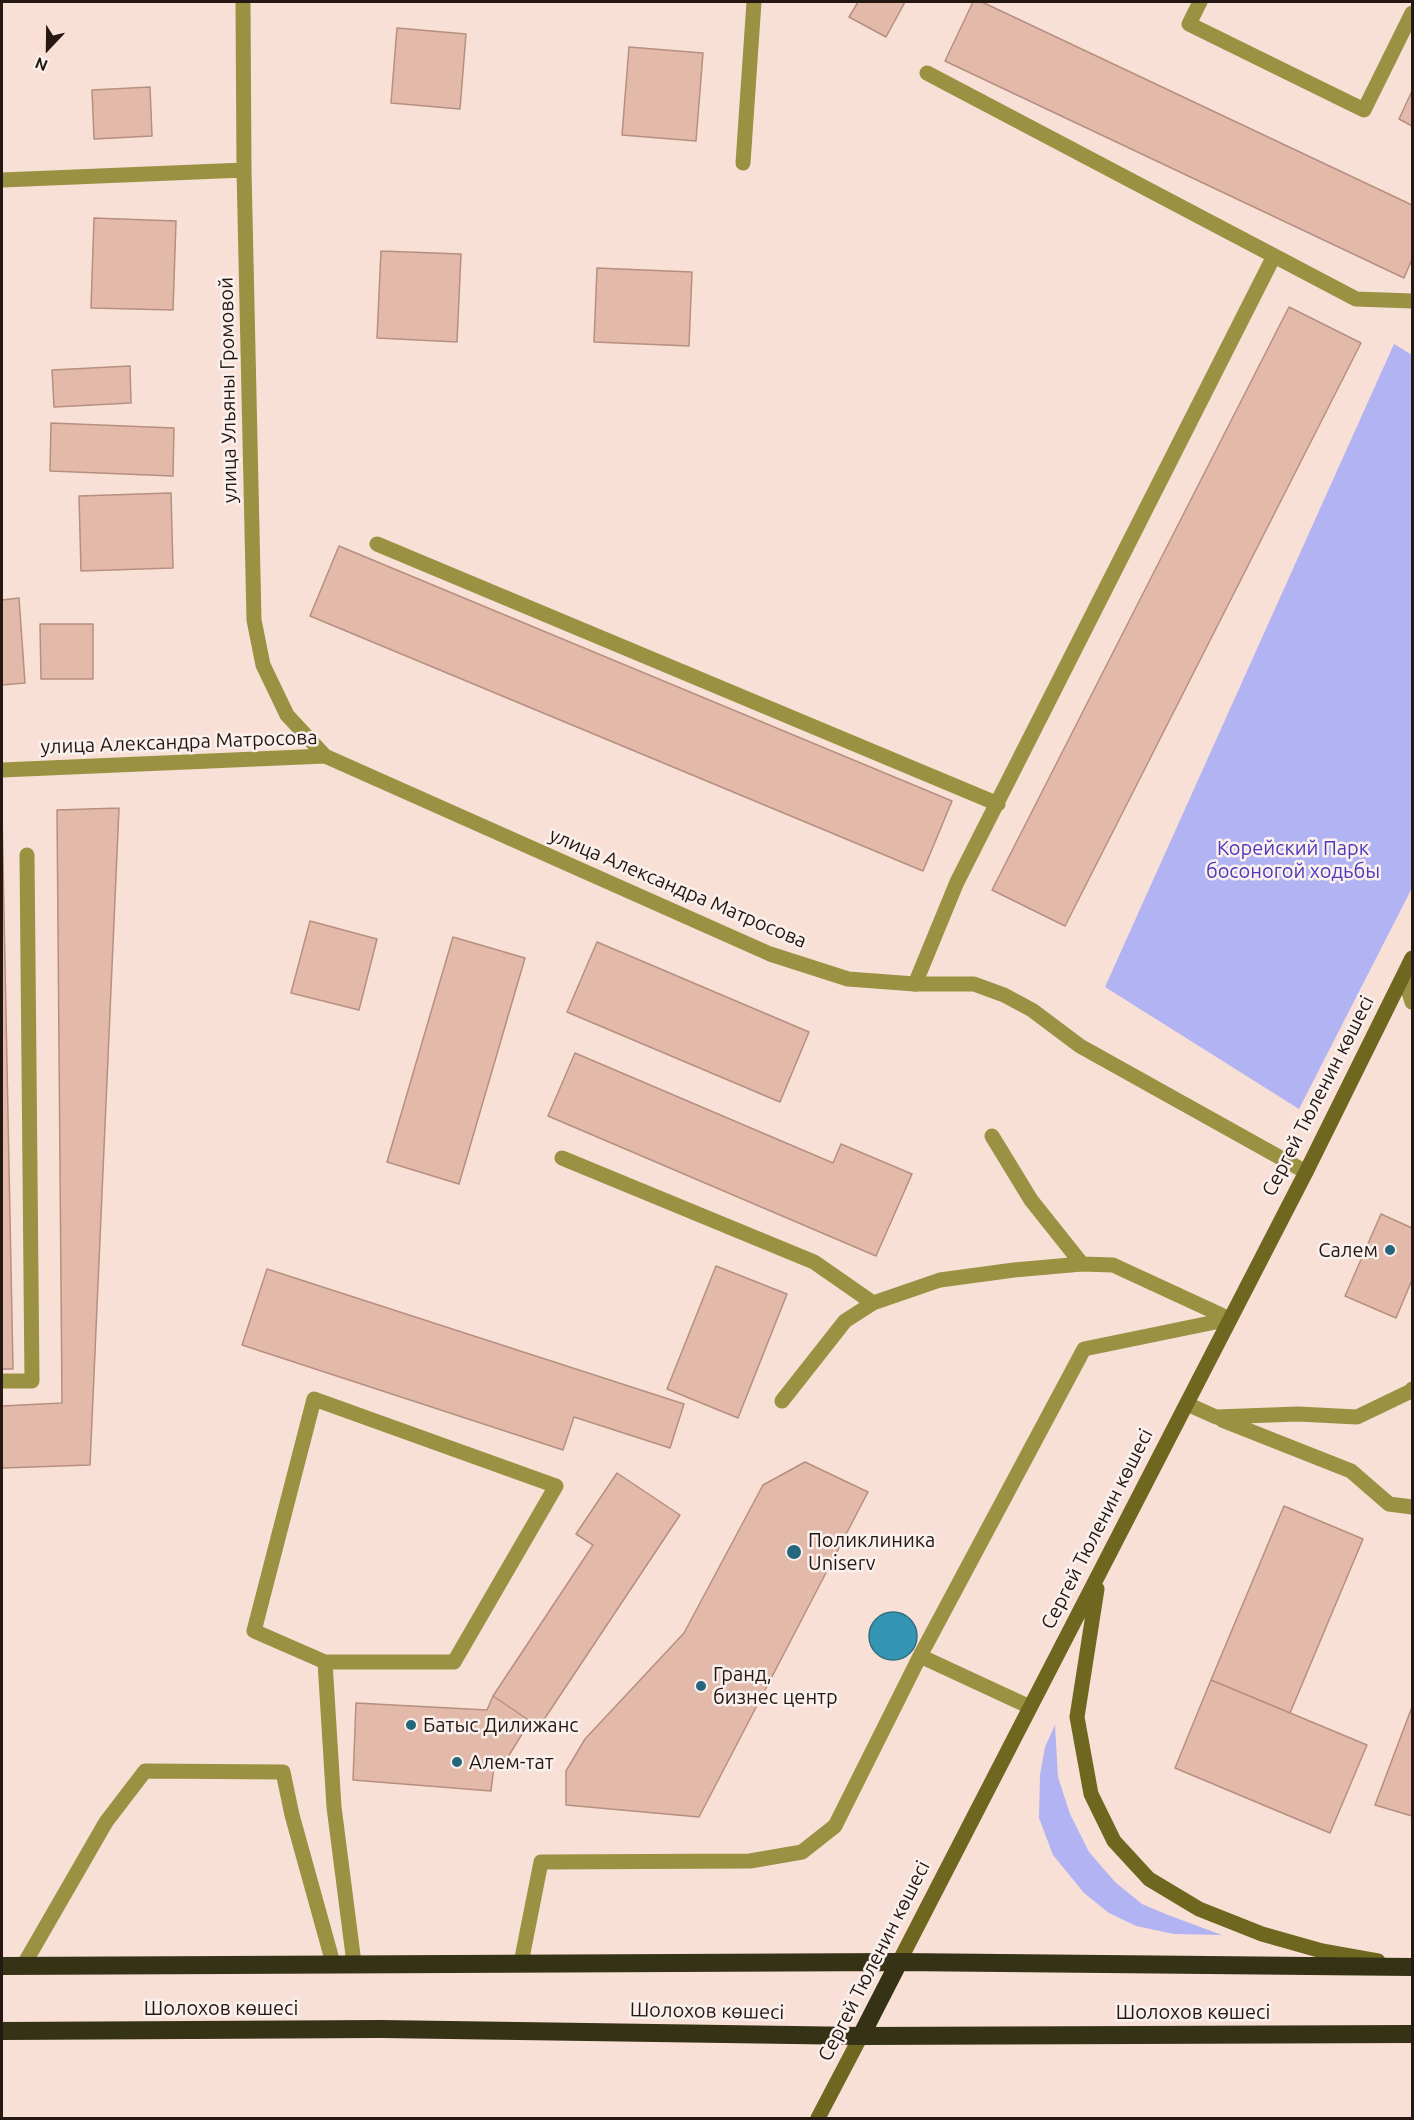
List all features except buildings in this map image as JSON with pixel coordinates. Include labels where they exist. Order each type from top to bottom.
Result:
[{"type":"highway","points":[[2,1966],[899,1962],[1413,1966]]},
{"type":"highway","name":"Сергей Тюленин көшесі","points":[[861,2036],[899,1962]]},
{"type":"highway","name":"Шолохов көшесі","points":[[2,2031],[381,2029],[861,2036],[1413,2034]]},
{"type":"main road","name":"Сергей Тюленин көшесі","points":[[899,1962],[1306,1172],[1413,958]]},
{"type":"main road","points":[[1100,1571],[1077,1717],[1091,1794],[1114,1841],[1149,1880],[1199,1909],[1262,1934],[1322,1951],[1413,1966]]},
{"type":"main road","name":"Сергей Тюленин көшесі","points":[[818,2118],[861,2036]]},
{"type":"street","name":"улица Ульяны Громовой","points":[[243,2],[244,170],[254,620],[263,665],[287,715],[325,756]]},
{"type":"street","points":[[743,164],[754,2]]},
{"type":"street","points":[[1200,2],[1189,24],[1364,110],[1413,13]]},
{"type":"street","points":[[927,73],[1356,298],[1413,301]]},
{"type":"street","points":[[2,180],[244,170]]},
{"type":"street","points":[[915,984],[957,882],[1274,256]]},
{"type":"street","points":[[377,543],[998,804]]},
{"type":"street","name":"улица Александра Матросова","points":[[2,770],[325,756],[770,954],[848,979],[915,984],[974,984],[1004,995],[1032,1010],[1080,1046],[1306,1172]]},
{"type":"street","points":[[2,1381],[32,1381],[27,855]]},
{"type":"street","points":[[1404,976],[1413,1002]]},
{"type":"street","points":[[992,1136],[1031,1200],[1082,1264]]},
{"type":"street","points":[[561,1158],[814,1262],[873,1303]]},
{"type":"street","points":[[782,1401],[845,1321],[873,1303],[939,1280],[1082,1264],[1113,1265],[1230,1319]]},
{"type":"street","points":[[521,1963],[541,1862],[750,1861],[802,1852],[836,1826],[920,1656],[1084,1349],[1230,1319]]},
{"type":"street","points":[[1216,1417],[1298,1414],[1357,1417],[1413,1389]]},
{"type":"street","points":[[314,1399],[556,1486],[454,1662],[325,1662],[254,1631],[314,1399]]},
{"type":"street","points":[[1187,1404],[1351,1471],[1389,1504],[1413,1507]]},
{"type":"street","points":[[920,1656],[1030,1707]]},
{"type":"street","points":[[325,1662],[334,1807],[354,1963]]},
{"type":"street","points":[[23,1966],[106,1822],[145,1772],[283,1772],[292,1815],[333,1963]]},
{"type":"green space","name":"Корейский Парк босоногой ходьбы","points":[[1394,344],[1412,355],[1412,888],[1299,1109],[1105,987]]},
{"type":"green space","points":[[1055,1725],[1058,1777],[1070,1814],[1089,1852],[1115,1882],[1142,1904],[1222,1935],[1174,1934],[1136,1926],[1109,1913],[1084,1893],[1053,1855],[1039,1818],[1040,1775],[1045,1747]]},
{"type":"shaded area","points":[[893,1612],[910,1619],[917,1636],[910,1653],[893,1660],[876,1653],[869,1636],[876,1619]]},
{"type":"place","name":"Салем","points":[[1390,1250]]},
{"type":"place","name":"Поликлиника Uniserv","points":[[794,1552]]},
{"type":"place","name":"Гранд, бизнес центр","points":[[701,1686]]},
{"type":"place","name":"Батыс Дилижанс","points":[[411,1725]]},
{"type":"place","name":"Алем-тат","points":[[457,1762]]}]
